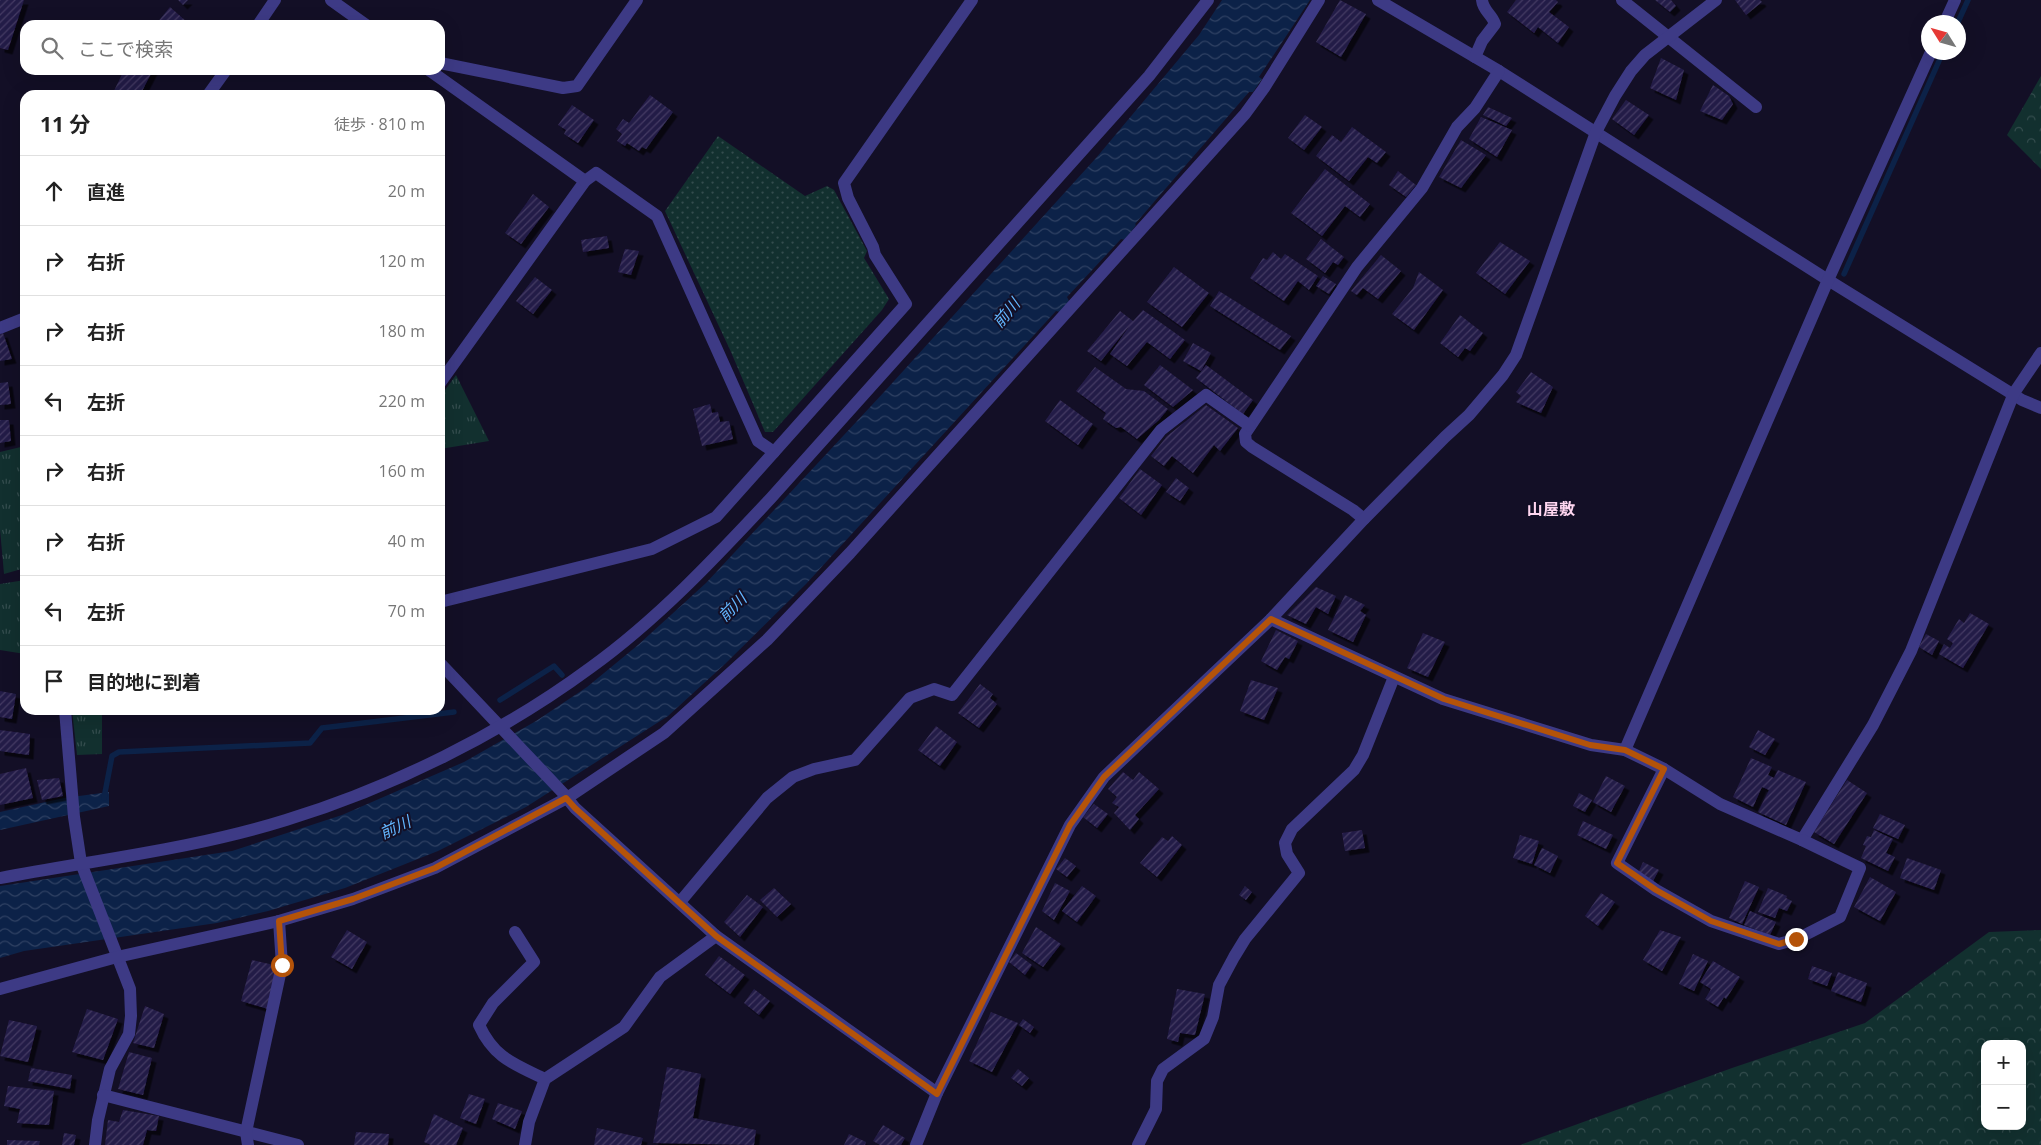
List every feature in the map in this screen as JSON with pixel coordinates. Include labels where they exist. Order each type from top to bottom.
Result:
[{"type":"street","points":[[262,20],[276,0]]},
{"type":"street","points":[[331,0],[359,20]]},
{"type":"street","points":[[445,64],[563,88],[577,86],[638,0]]},
{"type":"street","points":[[445,601],[652,549],[716,517],[906,304],[875,255],[873,247],[848,198],[844,183],[972,0]]},
{"type":"street","points":[[0,878],[82,866],[195,844],[285,820],[343,801],[501,729],[592,667],[648,621],[715,558],[777,491],[1149,76],[1208,0]]},
{"type":"street","points":[[0,989],[115,951],[279,921],[353,899],[435,868],[565,795],[664,733],[767,640],[850,553],[1245,114],[1274,73],[1319,0]]},
{"type":"street","points":[[1378,0],[1499,71],[1828,280],[2014,393],[2022,400],[2041,408]]},
{"type":"street","points":[[1475,57],[1482,41],[1495,24],[1495,20],[1483,8],[1482,0]]},
{"type":"street","points":[[1622,0],[1756,107]]},
{"type":"street","points":[[916,1145],[937,1094],[1070,825],[1104,777],[1271,619],[1364,519],[1469,415],[1503,375],[1516,355],[1596,132],[1615,96],[1631,71],[1645,56],[1716,0]]},
{"type":"street","points":[[1948,15],[1955,0]]},
{"type":"street","points":[[1625,750],[1828,280],[1927,60]]},
{"type":"street","points":[[1364,519],[1353,510],[1252,447],[1246,442],[1245,434],[1358,267],[1422,188],[1457,127],[1476,108],[1499,71]]},
{"type":"street","points":[[212,90],[222,75]]},
{"type":"street","points":[[436,75],[585,181]]},
{"type":"street","points":[[445,376],[585,181],[596,173],[657,216],[758,441],[774,452]]},
{"type":"street","points":[[0,328],[20,320]]},
{"type":"street","points":[[1802,840],[1873,725],[1911,651],[2014,393],[2041,353]]},
{"type":"street","points":[[680,902],[767,798],[779,787],[793,777],[814,769],[856,760],[910,698],[934,689],[952,695],[1162,430],[1206,395],[1250,426]]},
{"type":"street","points":[[1271,619],[1444,699],[1590,745],[1625,750],[1664,769],[1720,804],[1860,868],[1840,917],[1796,939],[1779,944],[1711,921],[1656,890],[1617,863],[1664,769]]},
{"type":"street","points":[[445,668],[565,795],[575,808],[716,936],[937,1094]]},
{"type":"street","points":[[1138,1145],[1156,1109],[1157,1081],[1163,1069],[1204,1039],[1213,1017],[1219,985],[1234,957],[1245,939],[1299,873],[1287,854],[1286,843],[1292,829],[1354,770],[1363,755],[1394,677]]},
{"type":"street","points":[[65,715],[74,817],[82,866],[130,989],[131,1016],[129,1034],[110,1069],[103,1095],[95,1145]]},
{"type":"street","points":[[247,1138],[282,965],[279,921]]},
{"type":"street","points":[[515,932],[534,962],[493,1003],[479,1025],[486,1042],[505,1059],[545,1079]]},
{"type":"street","points":[[525,1145],[529,1122],[545,1079],[624,1027],[660,977],[716,936]]},
{"type":"street","points":[[103,1095],[247,1138],[298,1145]]},
{"type":"green space","points":[[2041,76],[2041,169],[2007,135]]},
{"type":"green space","points":[[718,136],[805,196],[827,186],[834,190],[867,251],[864,258],[889,299],[882,310],[773,432],[765,432],[731,352],[665,211]]},
{"type":"green space","points":[[456,375],[489,441],[445,448],[445,390]]},
{"type":"green space","points":[[20,447],[20,569],[4,574],[0,529],[0,452]]},
{"type":"green space","points":[[20,581],[20,653],[0,650],[0,584]]},
{"type":"green space","points":[[73,715],[102,715],[102,754],[77,755]]},
{"type":"green space","points":[[2041,930],[2041,1145],[1520,1145],[1732,1068],[1865,1023],[1989,932]]},
{"type":"water","name":"前川","points":[[1222,0],[1310,0],[1259,77],[1262,79],[1253,92],[1249,92],[1135,224],[1125,240],[1121,239],[1067,297],[1069,301],[1060,312],[1056,311],[806,584],[725,664],[668,716],[526,807],[438,851],[345,888],[268,911],[217,923],[24,951],[0,958],[0,886],[232,851],[342,815],[464,762],[536,721],[587,687],[638,645],[706,583],[885,391],[1096,158],[1199,35]]},
{"type":"water","points":[[109,792],[109,806],[0,830],[0,812],[64,798]]},
{"type":"building","points":[[0,0],[24,0],[8,50],[0,48]]},
{"type":"building","points":[[178,0],[188,0],[183,5]]},
{"type":"building","points":[[1340,0],[1366,14],[1341,57],[1316,42]]},
{"type":"building","points":[[1516,0],[1556,0],[1558,2],[1549,12],[1569,27],[1558,43],[1538,27],[1534,33],[1507,12]]},
{"type":"building","points":[[1655,0],[1671,0],[1676,6],[1670,12]]},
{"type":"building","points":[[1735,0],[1760,0],[1762,2],[1746,15]]},
{"type":"building","points":[[170,7],[185,20],[159,20]]},
{"type":"building","points":[[1661,58],[1684,70],[1676,100],[1650,88]]},
{"type":"building","points":[[122,75],[150,75],[143,90],[114,90]]},
{"type":"building","points":[[1713,85],[1729,96],[1733,104],[1722,120],[1700,111]]},
{"type":"building","points":[[650,95],[673,112],[646,149],[642,147],[639,151],[627,143],[625,146],[617,141],[622,134],[616,129],[623,119],[629,123]]},
{"type":"building","points":[[1626,100],[1649,115],[1634,135],[1612,119]]},
{"type":"building","points":[[572,105],[594,120],[578,143],[564,134],[566,130],[558,125]]},
{"type":"building","points":[[1488,107],[1512,118],[1506,126],[1483,115]]},
{"type":"building","points":[[1305,115],[1322,127],[1304,150],[1288,138]]},
{"type":"building","points":[[1481,117],[1512,130],[1497,157],[1469,139]]},
{"type":"building","points":[[1352,127],[1386,152],[1377,163],[1368,157],[1349,181],[1316,156],[1332,135],[1341,142]]},
{"type":"building","points":[[1461,140],[1486,155],[1461,188],[1439,177]]},
{"type":"building","points":[[1325,169],[1370,204],[1360,217],[1345,206],[1322,236],[1291,213]]},
{"type":"building","points":[[1398,171],[1416,185],[1406,197],[1389,185]]},
{"type":"building","points":[[533,194],[549,207],[521,244],[505,233]]},
{"type":"building","points":[[607,236],[609,248],[583,252],[581,240]]},
{"type":"building","points":[[1321,239],[1344,257],[1338,265],[1333,262],[1325,273],[1306,259]]},
{"type":"building","points":[[1500,242],[1530,261],[1505,294],[1476,273]]},
{"type":"building","points":[[625,249],[639,251],[631,275],[618,272]]},
{"type":"building","points":[[1273,252],[1281,259],[1285,254],[1318,276],[1309,290],[1298,281],[1284,301],[1250,278],[1263,258],[1267,260]]},
{"type":"building","points":[[1381,255],[1401,271],[1378,299],[1363,288],[1357,295],[1351,291]]},
{"type":"building","points":[[1174,267],[1209,293],[1182,327],[1147,302]]},
{"type":"building","points":[[1419,272],[1443,290],[1414,330],[1392,314],[1413,288]]},
{"type":"building","points":[[1323,276],[1336,284],[1329,294],[1316,286]]},
{"type":"building","points":[[535,277],[552,290],[533,314],[516,301]]},
{"type":"building","points":[[1219,291],[1291,336],[1280,350],[1210,306]]},
{"type":"building","points":[[1143,310],[1185,340],[1170,359],[1147,342],[1127,366],[1110,354],[1130,325],[1101,361],[1087,351],[1120,311],[1133,321]]},
{"type":"building","points":[[1460,315],[1483,333],[1470,351],[1465,348],[1458,357],[1440,343]]},
{"type":"building","points":[[3,333],[12,359],[0,361],[0,334]]},
{"type":"building","points":[[1193,343],[1211,353],[1201,371],[1183,361]]},
{"type":"building","points":[[1160,365],[1193,390],[1173,407],[1144,385]]},
{"type":"building","points":[[1206,365],[1253,400],[1243,414],[1196,378]]},
{"type":"building","points":[[1095,367],[1126,389],[1144,391],[1168,409],[1159,420],[1137,439],[1121,427],[1116,428],[1103,419],[1106,413],[1076,391]]},
{"type":"building","points":[[1531,372],[1553,387],[1541,413],[1516,402],[1521,396],[1516,392]]},
{"type":"building","points":[[8,382],[11,404],[0,405],[0,383]]},
{"type":"building","points":[[1060,400],[1093,424],[1078,445],[1045,421]]},
{"type":"building","points":[[710,404],[712,413],[718,412],[720,422],[729,421],[733,439],[702,446],[693,409]]},
{"type":"building","points":[[1206,405],[1238,428],[1220,451],[1214,445],[1193,473],[1172,456],[1164,466],[1151,456],[1167,436]]},
{"type":"building","points":[[0,420],[9,420],[11,441],[0,443]]},
{"type":"building","points":[[1140,469],[1162,485],[1141,515],[1119,498]]},
{"type":"building","points":[[1176,478],[1189,488],[1180,501],[1166,492]]},
{"type":"building","points":[[1316,587],[1336,596],[1328,614],[1316,607],[1306,624],[1287,615]]},
{"type":"building","points":[[1345,595],[1365,605],[1360,611],[1366,615],[1353,642],[1328,630]]},
{"type":"building","points":[[1970,613],[1989,624],[1963,668],[1939,654],[1944,644],[1950,648],[1953,643],[1947,639],[1959,619],[1964,623]]},
{"type":"building","points":[[1276,630],[1298,641],[1289,659],[1285,657],[1277,670],[1261,661]]},
{"type":"building","points":[[1423,633],[1445,642],[1428,677],[1407,668]]},
{"type":"building","points":[[1926,634],[1939,641],[1932,655],[1919,647]]},
{"type":"building","points":[[1251,680],[1278,688],[1264,720],[1240,711]]},
{"type":"building","points":[[980,684],[993,694],[990,698],[997,704],[979,728],[958,713]]},
{"type":"building","points":[[0,691],[16,694],[12,719],[0,717]]},
{"type":"building","points":[[936,726],[957,742],[940,766],[918,750]]},
{"type":"building","points":[[0,730],[30,734],[29,755],[0,751]]},
{"type":"building","points":[[1758,730],[1775,739],[1765,755],[1749,747]]},
{"type":"building","points":[[1751,758],[1772,767],[1768,775],[1774,778],[1778,770],[1806,782],[1786,825],[1758,812],[1769,790],[1762,787],[1753,807],[1733,797]]},
{"type":"building","points":[[26,768],[33,798],[0,805],[0,774]]},
{"type":"building","points":[[1123,772],[1133,780],[1139,772],[1159,789],[1135,815],[1139,819],[1130,830],[1114,813],[1119,807],[1112,803],[1117,797],[1108,789]]},
{"type":"building","points":[[1606,776],[1625,786],[1611,812],[1593,802]]},
{"type":"building","points":[[59,778],[63,796],[42,800],[37,780]]},
{"type":"building","points":[[1847,780],[1867,793],[1834,844],[1814,832]]},
{"type":"building","points":[[1579,793],[1592,800],[1585,812],[1573,806]]},
{"type":"building","points":[[1094,804],[1108,814],[1097,828],[1083,817]]},
{"type":"building","points":[[1880,814],[1905,825],[1898,839],[1873,828]]},
{"type":"building","points":[[1583,821],[1613,835],[1606,849],[1577,835]]},
{"type":"building","points":[[1362,830],[1365,848],[1345,851],[1342,833]]},
{"type":"building","points":[[1874,830],[1893,839],[1886,853],[1895,857],[1888,871],[1861,858],[1866,846],[1863,845],[1867,836],[1871,837]]},
{"type":"building","points":[[1520,835],[1539,841],[1532,864],[1513,858]]},
{"type":"building","points":[[1172,836],[1182,845],[1157,877],[1140,863],[1162,837],[1168,841]]},
{"type":"building","points":[[1542,848],[1558,856],[1550,873],[1534,865]]},
{"type":"building","points":[[1065,858],[1076,866],[1067,877],[1056,869]]},
{"type":"building","points":[[1907,858],[1941,870],[1934,890],[1900,878]]},
{"type":"building","points":[[1643,862],[1659,870],[1652,883],[1637,875]]},
{"type":"building","points":[[1870,877],[1896,892],[1880,921],[1854,907]]},
{"type":"building","points":[[1745,881],[1759,887],[1742,924],[1729,918]]},
{"type":"building","points":[[1055,883],[1070,891],[1054,920],[1042,911]]},
{"type":"building","points":[[1082,886],[1096,896],[1077,922],[1062,911]]},
{"type":"building","points":[[1245,886],[1252,892],[1246,900],[1239,895]]},
{"type":"building","points":[[774,888],[791,904],[777,917],[760,900]]},
{"type":"building","points":[[1768,888],[1787,896],[1786,898],[1792,901],[1787,911],[1779,908],[1775,918],[1758,912]]},
{"type":"building","points":[[1601,893],[1615,902],[1598,926],[1585,916]]},
{"type":"building","points":[[747,895],[763,907],[740,937],[724,922]]},
{"type":"building","points":[[1750,911],[1776,922],[1770,935],[1744,925]]},
{"type":"building","points":[[1036,927],[1061,944],[1043,967],[1022,953]]},
{"type":"building","points":[[347,930],[367,942],[352,969],[331,957]]},
{"type":"building","points":[[1660,930],[1681,937],[1662,971],[1643,960]]},
{"type":"building","points":[[1016,953],[1032,965],[1025,975],[1009,962]]},
{"type":"building","points":[[1693,954],[1708,961],[1694,991],[1679,984]]},
{"type":"building","points":[[719,956],[745,975],[730,994],[705,975]]},
{"type":"building","points":[[252,960],[278,966],[268,1009],[241,1001]]},
{"type":"building","points":[[1713,961],[1740,977],[1726,999],[1724,997],[1718,1007],[1705,999],[1711,989],[1700,982]]},
{"type":"building","points":[[1812,966],[1832,973],[1827,986],[1808,979]]},
{"type":"building","points":[[1838,972],[1867,983],[1861,1002],[1831,991]]},
{"type":"building","points":[[754,989],[770,1001],[759,1015],[744,1003]]},
{"type":"building","points":[[1177,989],[1205,994],[1195,1035],[1180,1033],[1178,1042],[1167,1039]]},
{"type":"building","points":[[145,1006],[164,1014],[154,1048],[133,1043]]},
{"type":"building","points":[[87,1009],[118,1019],[103,1060],[72,1052]]},
{"type":"building","points":[[991,1012],[1018,1023],[992,1072],[969,1061]]},
{"type":"building","points":[[1023,1019],[1034,1027],[1030,1033],[1019,1025]]},
{"type":"building","points":[[9,1020],[37,1026],[28,1062],[0,1056]]},
{"type":"building","points":[[129,1052],[152,1058],[143,1095],[118,1089]]},
{"type":"building","points":[[667,1067],[701,1074],[693,1118],[756,1130],[754,1145],[653,1143]]},
{"type":"building","points":[[31,1068],[72,1075],[70,1089],[28,1081]]},
{"type":"building","points":[[1018,1069],[1029,1078],[1022,1086],[1011,1078]]},
{"type":"building","points":[[8,1086],[54,1091],[49,1125],[17,1123],[20,1109],[4,1106]]},
{"type":"building","points":[[469,1094],[485,1099],[476,1124],[460,1118]]},
{"type":"building","points":[[498,1103],[522,1111],[515,1129],[492,1119]]},
{"type":"building","points":[[123,1110],[159,1116],[156,1131],[147,1130],[143,1145],[105,1145],[108,1120],[119,1122]]},
{"type":"building","points":[[434,1114],[463,1128],[456,1145],[431,1145],[424,1142]]},
{"type":"building","points":[[883,1125],[905,1138],[901,1145],[880,1145],[873,1141]]},
{"type":"building","points":[[597,1128],[643,1138],[641,1145],[594,1145]]},
{"type":"building","points":[[356,1132],[389,1134],[388,1145],[354,1145]]},
{"type":"building","points":[[64,1133],[76,1135],[74,1145],[62,1145]]},
{"type":"building","points":[[849,1134],[866,1142],[865,1145],[844,1145]]},
{"type":"building","points":[[7,1140],[40,1141],[39,1145],[7,1145]]},
{"type":"waterway","points":[[1961,15],[1968,0]]},
{"type":"waterway","points":[[1844,274],[1939,60]]},
{"type":"waterway","points":[[500,700],[554,666],[562,675]]},
{"type":"waterway","points":[[445,713],[454,712]]},
{"type":"waterway","points":[[104,798],[112,756],[119,752],[310,743],[322,728],[429,715]]},
{"type":"district","name":"山屋敷","points":[[1551,509]]},
{"type":"route","points":[[282,965],[279,921],[353,899],[435,868],[566,798],[716,936],[937,1094],[1070,825],[1104,777],[1271,619],[1444,699],[1590,745],[1625,750],[1664,769],[1617,863],[1656,890],[1711,921],[1779,944],[1796,939]]}]
